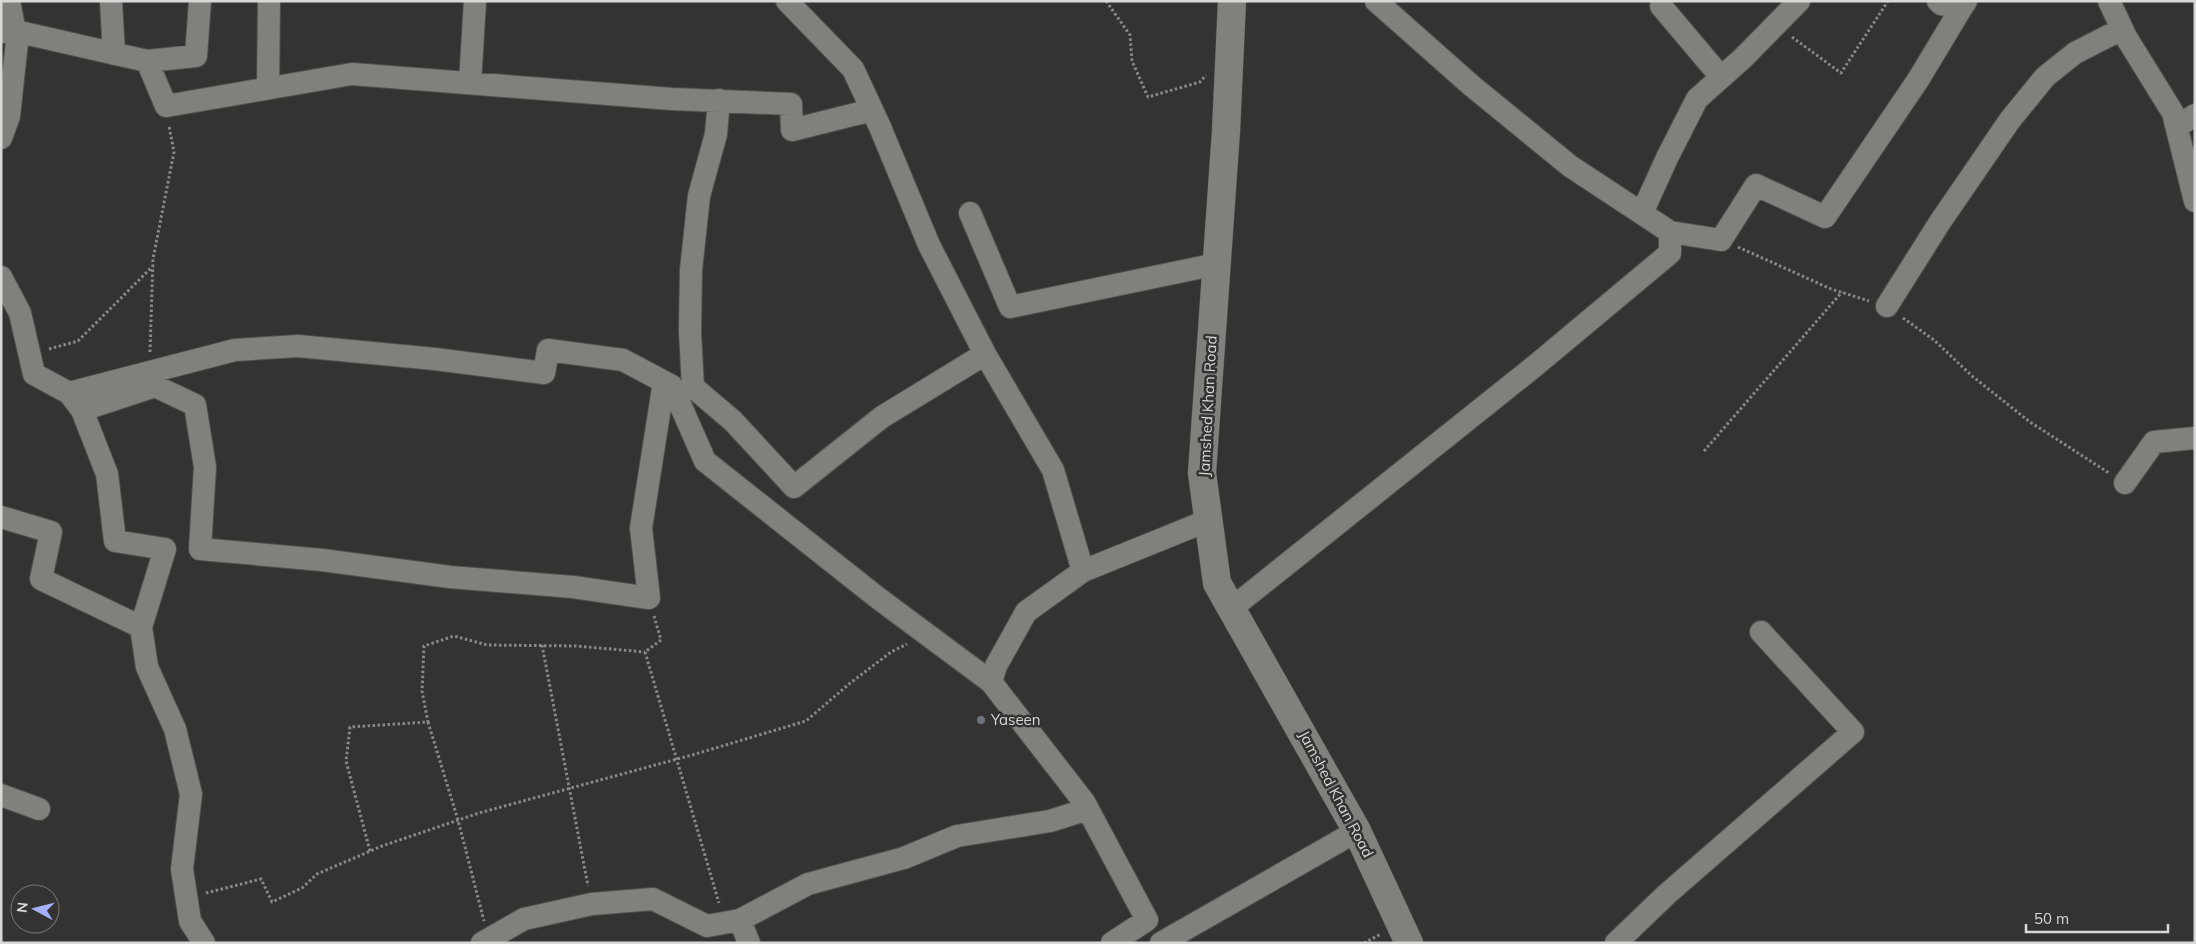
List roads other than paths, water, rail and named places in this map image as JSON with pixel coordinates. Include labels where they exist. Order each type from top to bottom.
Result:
[{"type":"street","points":[[1,138],[9,116],[17,42],[8,32],[9,1]]},
{"type":"street","points":[[111,1],[114,54]]},
{"type":"street","points":[[8,32],[147,61],[196,56],[200,1]]},
{"type":"street","points":[[268,88],[269,1]]},
{"type":"street","points":[[470,83],[475,1]]},
{"type":"street","points":[[787,1],[853,68],[929,245],[985,354],[1053,470],[1083,571]]},
{"type":"street","name":"Jamshed Khan Road","points":[[1232,1],[1217,264],[1202,473],[1217,583],[1357,831],[1409,943]]},
{"type":"street","points":[[1376,1],[1472,86],[1570,166],[1670,232],[1721,240],[1756,185],[1825,217],[1918,80],[1964,4]]},
{"type":"street","points":[[1642,213],[1666,158],[1697,99],[1799,1]]},
{"type":"street","points":[[1938,1],[1941,4],[1964,4]]},
{"type":"street","points":[[2109,1],[2122,29],[2173,113],[2186,121],[2195,201]]},
{"type":"street","points":[[1661,6],[1721,78]]},
{"type":"street","points":[[1887,306],[1940,222],[2010,120],[2045,77],[2076,53],[2122,29]]},
{"type":"street","points":[[147,61],[166,106],[352,74],[644,97],[791,104],[792,130],[872,110]]},
{"type":"street","points":[[719,100],[716,134],[699,196],[691,270],[690,331],[693,387],[733,421],[794,487],[882,417],[985,354]]},
{"type":"street","points":[[970,213],[1010,307],[1217,264]]},
{"type":"street","points":[[1232,608],[1536,365],[1670,253],[1670,232]]},
{"type":"street","points":[[1,277],[20,313],[34,374],[76,402],[106,474],[115,541],[165,550],[141,627],[147,667],[175,729],[191,794],[182,869],[190,922],[204,943]]},
{"type":"street","points":[[76,402],[149,373],[236,350],[298,346],[435,359],[544,373],[548,350],[623,360],[672,386],[705,461],[926,634],[991,682],[1088,809],[1160,943],[1357,831]]},
{"type":"street","points":[[76,402],[155,386],[195,405],[206,468],[200,549],[322,560],[450,577],[573,587],[649,598],[642,528],[664,382]]},
{"type":"street","points":[[2125,483],[2154,442],[2195,438]]},
{"type":"street","points":[[1,517],[51,532],[41,578],[141,627]]},
{"type":"street","points":[[991,682],[996,666],[1026,612],[1083,571],[1209,520]]},
{"type":"street","points":[[1616,943],[1667,894],[1853,732],[1761,632]]},
{"type":"street","points":[[1,795],[39,809]]},
{"type":"street","points":[[487,940],[524,919],[592,904],[653,899],[707,926],[732,922],[808,884],[904,858],[958,836],[1050,821],[1088,809]]},
{"type":"street","points":[[1112,943],[1147,920]]},
{"type":"street","points":[[732,922],[749,943]]},
{"type":"place","name":"Yaseen","points":[[981,720]]}]
